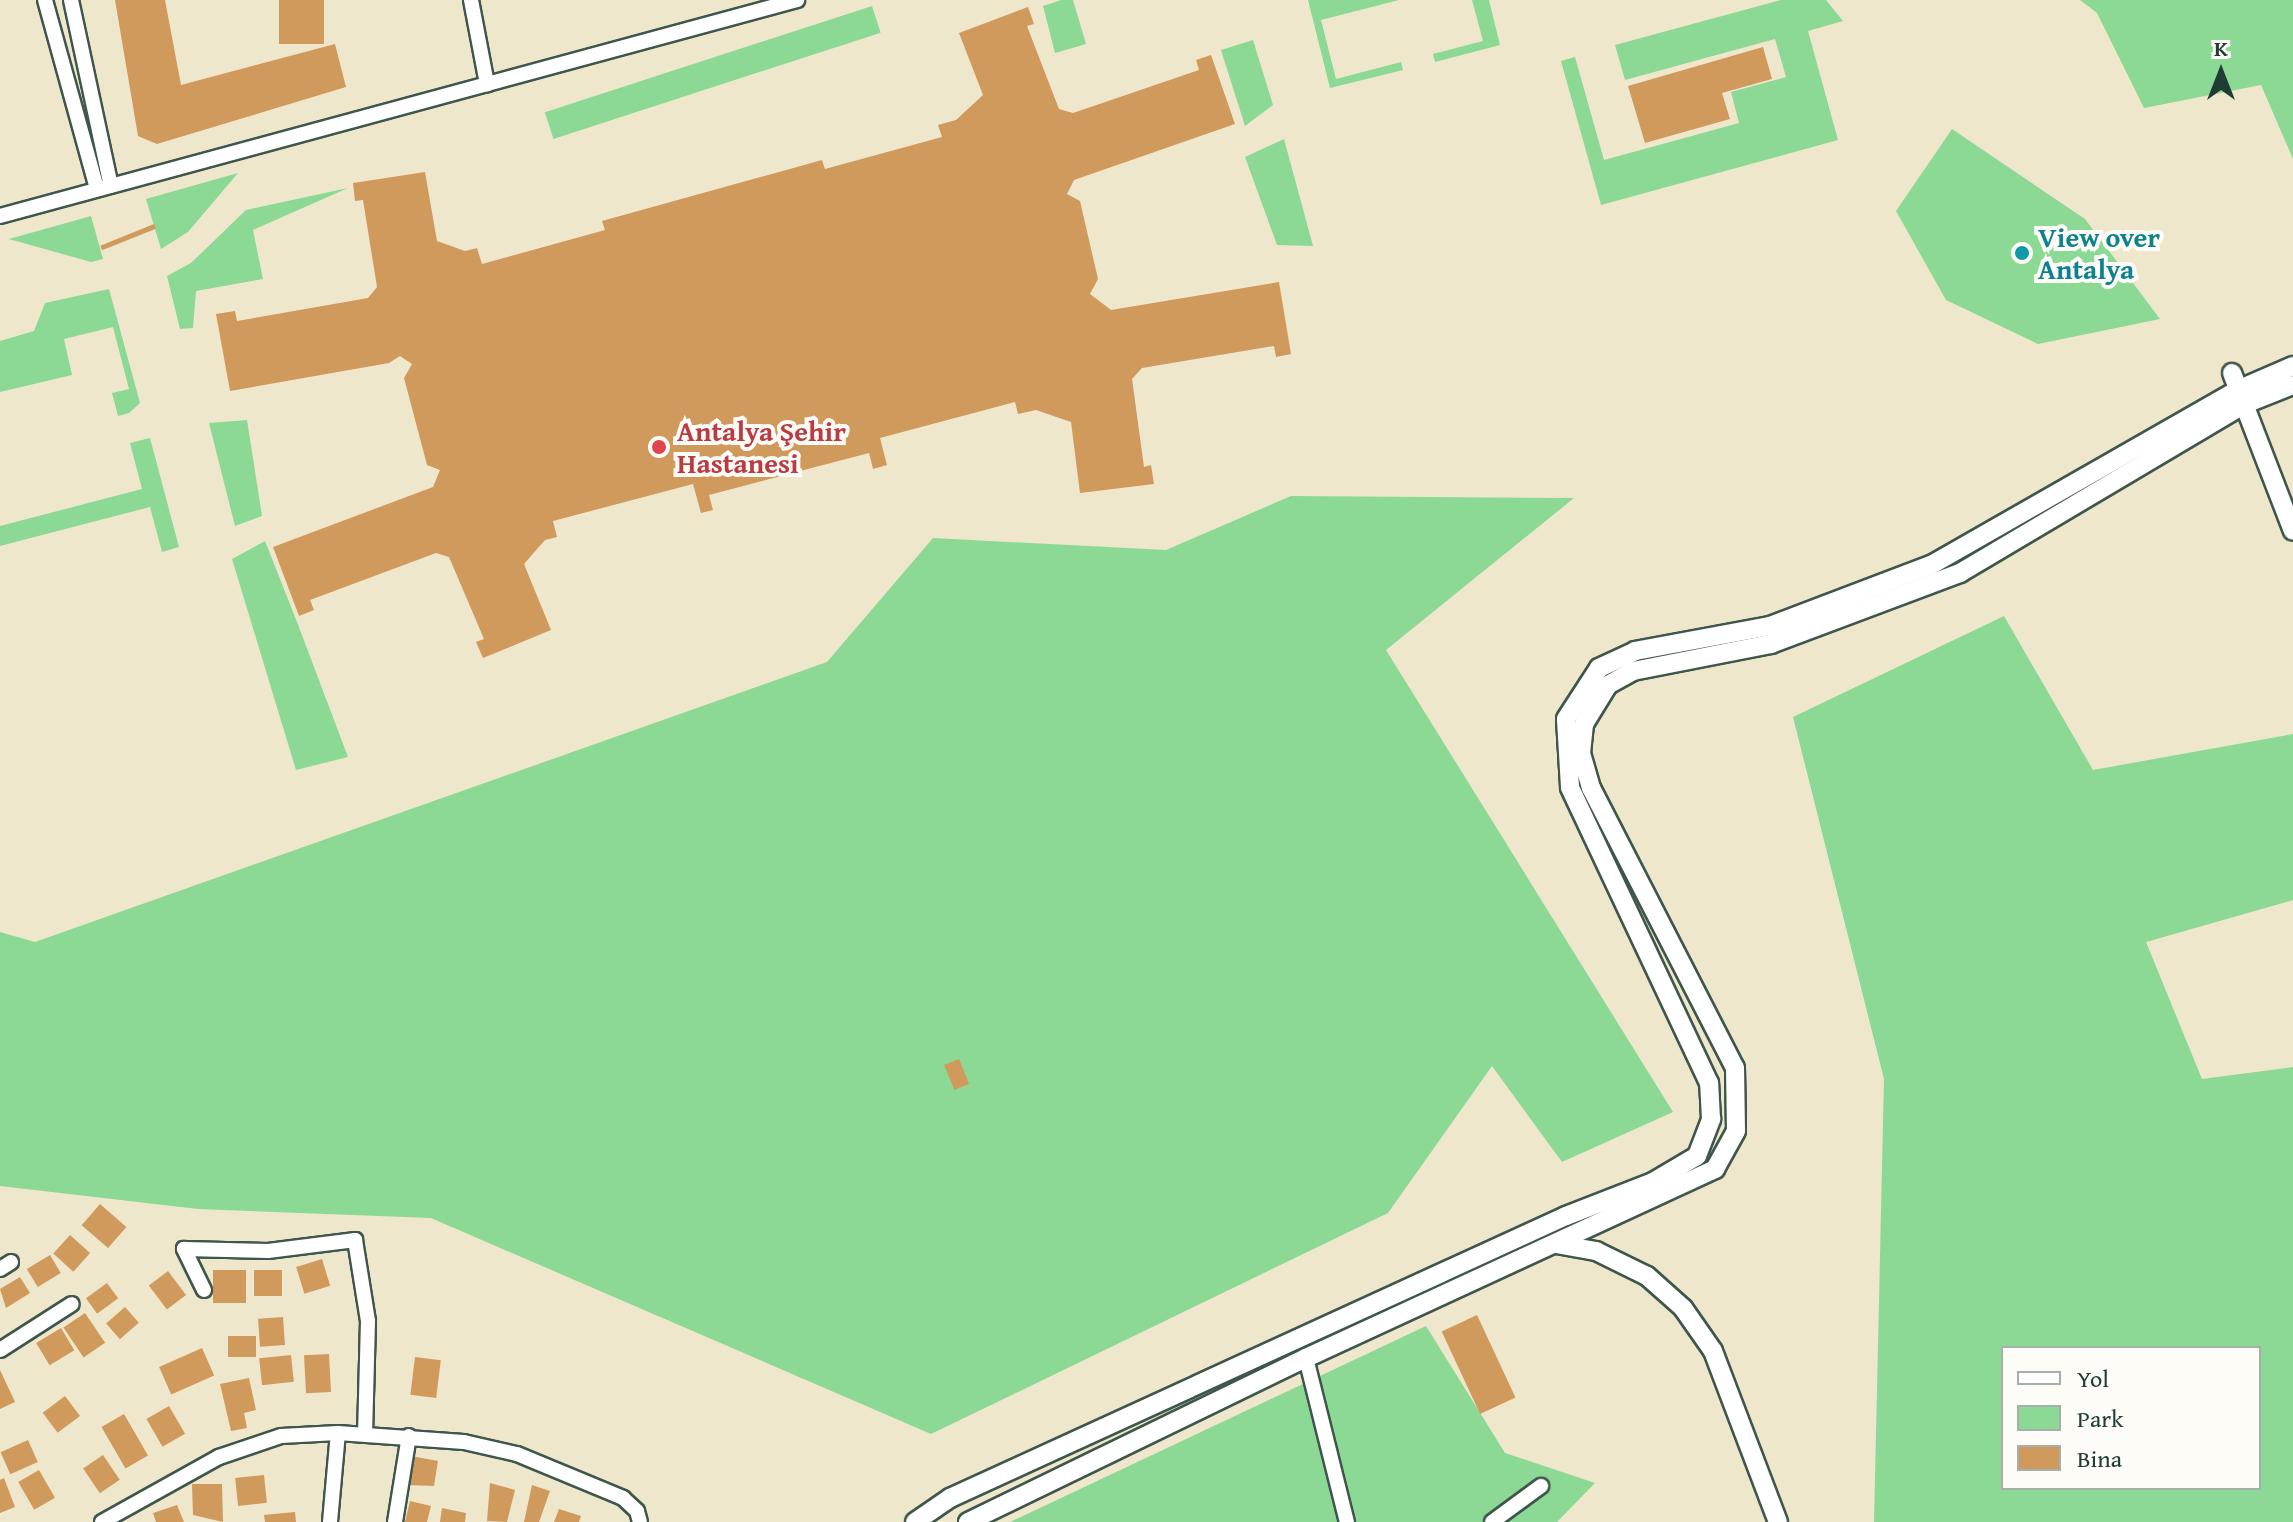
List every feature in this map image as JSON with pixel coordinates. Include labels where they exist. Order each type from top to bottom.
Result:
[{"type":"street","points":[[45,0],[104,188]]},
{"type":"street","points":[[71,0],[104,188]]},
{"type":"street","points":[[471,0],[487,84]]},
{"type":"street","points":[[0,216],[487,84],[747,7],[797,0]]},
{"type":"street","points":[[915,1522],[950,1498],[1653,1182],[1697,1156],[1711,1119],[1709,1083],[1570,787],[1566,719],[1599,668],[1635,651],[1770,626],[1931,565],[2239,388],[2293,366]]},
{"type":"street","points":[[968,1522],[1306,1358],[1715,1169],[1736,1131],[1740,1097],[1735,1068],[1591,788],[1581,753],[1593,702],[1608,685],[1633,671],[1771,644],[1960,573],[2239,388],[2293,385]]},
{"type":"street","points":[[2239,388],[2293,531]]},
{"type":"street","points":[[204,1290],[184,1249],[268,1251],[355,1240],[368,1321],[365,1434]]},
{"type":"street","points":[[1555,1244],[1596,1251],[1647,1276],[1683,1308],[1713,1351],[1778,1522]]},
{"type":"street","points":[[0,1350],[72,1304]]},
{"type":"street","points":[[1306,1358],[1347,1522]]},
{"type":"street","points":[[330,1522],[338,1433]]},
{"type":"street","points":[[102,1522],[219,1457],[281,1436],[338,1433],[409,1436],[517,1454],[623,1498],[637,1511],[640,1522]]},
{"type":"street","points":[[395,1522],[409,1436]]},
{"type":"street","points":[[1492,1522],[1541,1486]]},
{"type":"green space","points":[[1073,0],[1086,44],[1055,53],[1043,6]]},
{"type":"green space","points":[[1308,0],[1399,0],[1321,20],[1336,79],[1401,62],[1403,70],[1330,88]]},
{"type":"green space","points":[[1472,0],[1489,0],[1500,45],[1435,62],[1433,54],[1483,41]]},
{"type":"green space","points":[[1781,0],[1826,0],[1843,21],[1808,31],[1838,140],[1601,205],[1561,61],[1575,57],[1604,160],[1739,123],[1731,92],[1786,77],[1775,39],[1625,80],[1615,45]]},
{"type":"green space","points":[[2080,0],[2293,0],[2293,159],[2261,85],[2144,108],[2097,13]]},
{"type":"green space","points":[[872,6],[881,33],[553,139],[545,112]]},
{"type":"green space","points":[[1253,40],[1273,105],[1245,126],[1221,50]]},
{"type":"green space","points":[[1952,129],[2085,219],[2160,319],[2038,344],[1946,300],[1896,211]]},
{"type":"green space","points":[[1284,139],[1313,246],[1277,245],[1245,157]]},
{"type":"green space","points":[[238,173],[188,232],[161,249],[146,199]]},
{"type":"green space","points":[[348,188],[253,230],[263,279],[196,291],[193,328],[180,329],[167,276],[191,263],[246,210]]},
{"type":"green space","points":[[91,216],[103,259],[91,262],[9,239]]},
{"type":"green space","points":[[109,289],[140,403],[129,413],[118,416],[112,393],[129,389],[113,327],[64,339],[72,375],[0,392],[0,341],[34,331],[45,303]]},
{"type":"green space","points":[[247,420],[262,516],[235,526],[209,423]]},
{"type":"green space","points":[[150,438],[179,547],[162,552],[150,507],[0,546],[0,526],[142,489],[130,443]]},
{"type":"green space","points":[[1291,496],[1574,498],[1386,650],[1673,1112],[1562,1162],[1492,1066],[1388,1213],[931,1434],[431,1218],[198,1209],[0,1186],[0,932],[35,942],[827,662],[933,538],[1166,550]]},
{"type":"green space","points":[[265,541],[348,757],[296,770],[232,559]]},
{"type":"green space","points":[[2004,616],[2093,770],[2293,734],[2293,900],[2146,942],[2202,1079],[2293,1067],[2293,1522],[1874,1522],[1884,1079],[1793,717]]},
{"type":"green space","points":[[1426,1326],[1505,1453],[1595,1483],[1557,1522],[1010,1522]]},
{"type":"building","points":[[115,0],[165,0],[181,85],[335,44],[346,87],[157,144],[138,136]]},
{"type":"building","points":[[279,0],[324,0],[324,44],[279,44]]},
{"type":"building","points":[[1028,7],[1034,24],[1027,26],[1059,109],[1073,113],[1199,70],[1196,60],[1211,55],[1235,124],[1074,180],[1067,194],[1080,201],[1098,279],[1090,294],[1111,310],[1279,282],[1291,354],[1276,357],[1274,346],[1142,368],[1132,379],[1144,467],[1151,465],[1154,484],[1080,493],[1071,422],[1036,410],[1018,414],[1015,402],[880,438],[887,465],[873,469],[869,453],[709,495],[713,510],[701,513],[693,484],[553,521],[557,537],[545,540],[524,564],[551,630],[483,658],[476,642],[484,639],[449,557],[436,553],[310,600],[314,610],[299,616],[273,547],[433,487],[440,470],[427,465],[404,378],[412,364],[400,356],[389,363],[230,391],[216,314],[235,311],[237,321],[368,298],[377,287],[363,200],[355,201],[353,183],[425,172],[437,241],[465,251],[477,248],[482,264],[605,230],[602,221],[822,160],[825,169],[942,137],[938,125],[956,120],[983,95],[959,33]]},
{"type":"building","points":[[1763,47],[1772,79],[1722,93],[1730,119],[1645,143],[1628,86]]},
{"type":"building","points":[[154,224],[156,229],[102,250],[100,246]]},
{"type":"building","points":[[959,1059],[969,1084],[954,1090],[944,1065]]},
{"type":"building","points":[[100,1204],[126,1227],[108,1248],[82,1225]]},
{"type":"building","points":[[70,1235],[90,1253],[73,1272],[53,1254]]},
{"type":"building","points":[[50,1255],[61,1273],[38,1287],[27,1269]]},
{"type":"building","points":[[322,1259],[330,1286],[304,1294],[296,1267]]},
{"type":"building","points":[[213,1270],[246,1270],[246,1303],[213,1303]]},
{"type":"building","points":[[254,1270],[282,1270],[282,1296],[254,1296]]},
{"type":"building","points":[[168,1271],[186,1295],[167,1309],[149,1285]]},
{"type":"building","points":[[20,1277],[30,1293],[6,1308],[0,1289]]},
{"type":"building","points":[[107,1283],[118,1298],[97,1314],[86,1298]]},
{"type":"building","points":[[125,1307],[139,1323],[120,1339],[106,1323]]},
{"type":"building","points":[[85,1313],[105,1343],[84,1357],[63,1328]]},
{"type":"building","points":[[1477,1315],[1515,1397],[1480,1414],[1442,1331]]},
{"type":"building","points":[[283,1317],[285,1345],[260,1347],[258,1319]]},
{"type":"building","points":[[61,1328],[74,1350],[50,1365],[36,1343]]},
{"type":"building","points":[[228,1336],[256,1336],[256,1357],[228,1357]]},
{"type":"building","points":[[202,1348],[214,1375],[171,1395],[159,1367]]},
{"type":"building","points":[[329,1354],[331,1392],[306,1393],[304,1355]]},
{"type":"building","points":[[291,1355],[294,1382],[262,1385],[259,1358]]},
{"type":"building","points":[[415,1357],[441,1360],[436,1398],[410,1395]]},
{"type":"building","points":[[0,1370],[15,1402],[0,1409]]},
{"type":"building","points":[[249,1378],[256,1410],[244,1413],[247,1428],[231,1431],[220,1384]]},
{"type":"building","points":[[65,1396],[80,1416],[58,1433],[43,1413]]},
{"type":"building","points":[[169,1406],[185,1434],[162,1447],[146,1419]]},
{"type":"building","points":[[124,1414],[148,1456],[125,1469],[101,1427]]},
{"type":"building","points":[[28,1440],[38,1462],[10,1474],[1,1452]]},
{"type":"building","points":[[103,1455],[120,1480],[100,1493],[83,1468]]},
{"type":"building","points":[[411,1456],[438,1461],[434,1486],[406,1485]]},
{"type":"building","points":[[39,1470],[55,1498],[34,1510],[18,1482]]},
{"type":"building","points":[[264,1475],[267,1503],[238,1506],[235,1478]]},
{"type":"building","points":[[4,1478],[15,1507],[0,1513],[0,1480]]},
{"type":"building","points":[[490,1483],[515,1490],[507,1522],[487,1521]]},
{"type":"building","points":[[192,1484],[222,1484],[223,1522],[193,1515]]},
{"type":"building","points":[[532,1485],[550,1491],[539,1522],[524,1522]]},
{"type":"building","points":[[410,1501],[431,1506],[427,1522],[405,1522]]},
{"type":"building","points":[[177,1505],[184,1522],[156,1522],[153,1513]]},
{"type":"building","points":[[442,1508],[466,1513],[465,1522],[440,1522]]},
{"type":"building","points":[[559,1509],[581,1516],[579,1522],[554,1522]]},
{"type":"building","points":[[295,1512],[296,1522],[265,1522],[264,1515]]},
{"type":"place","name":"View over Antalya","points":[[2022,253]]},
{"type":"place","name":"Antalya Şehir Hastanesi","points":[[659,447]]}]
